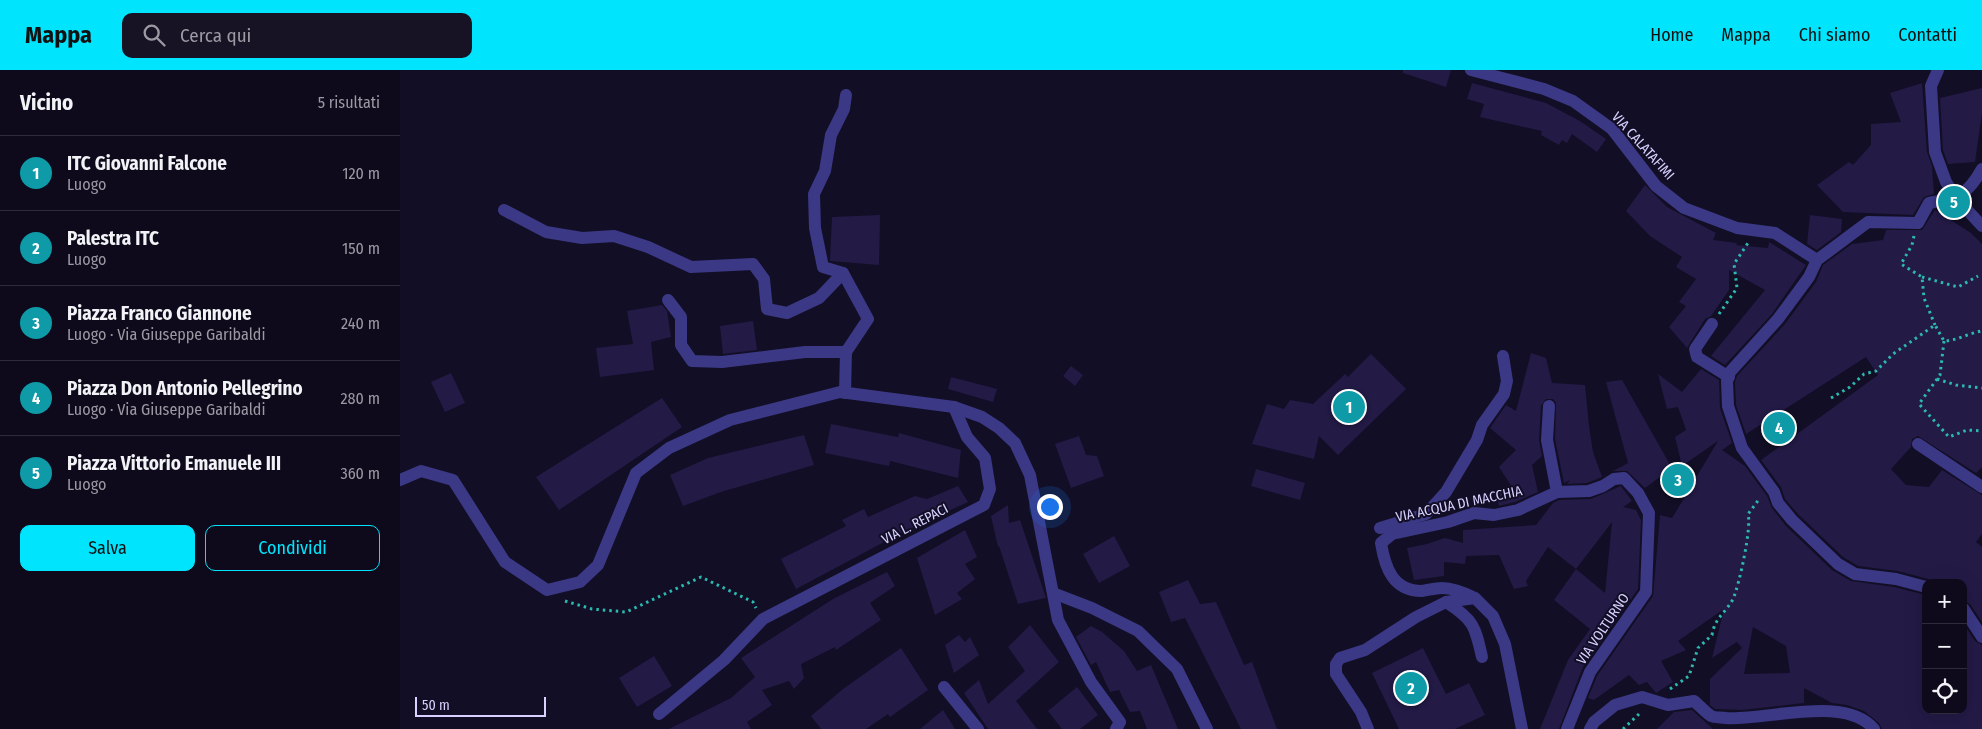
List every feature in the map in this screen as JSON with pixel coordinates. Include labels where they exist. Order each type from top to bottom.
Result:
[{"type":"street","name":"VIA CALATAFIMI","points":[[1471,70],[1544,89],[1573,101],[1612,129],[1656,186],[1684,208],[1737,228],[1775,233],[1817,260]]},
{"type":"street","points":[[1938,70],[1931,86],[1935,152],[1946,182],[1956,198],[1982,226]]},
{"type":"street","points":[[845,393],[846,352],[868,319],[842,273],[823,266],[815,228],[814,194],[825,171],[831,135],[844,109],[846,94]]},
{"type":"street","points":[[1922,586],[1855,574],[1838,564],[1792,520],[1778,503],[1776,496],[1742,448],[1728,406],[1729,377],[1730,372],[1778,319],[1808,277],[1817,260],[1868,222],[1918,223],[1929,203],[1956,198],[1975,181],[1982,169]]},
{"type":"street","points":[[504,210],[546,232],[582,238],[614,236],[648,247],[691,267],[753,264],[764,279],[767,309],[787,313],[819,298],[842,273]]},
{"type":"street","points":[[668,300],[681,317],[681,345],[692,361],[722,362],[805,352],[846,352]]},
{"type":"street","points":[[1712,324],[1695,349],[1697,356],[1729,377]]},
{"type":"street","points":[[1380,528],[1426,514],[1446,492],[1477,440],[1482,425],[1504,394],[1507,381],[1503,356]]},
{"type":"street","points":[[400,480],[421,471],[453,480],[505,562],[547,590],[580,582],[598,565],[636,474],[669,448],[730,420],[840,392],[954,407],[982,417],[1000,428],[1015,442],[1030,475],[1058,620],[1091,682],[1120,722],[1116,729]]},
{"type":"street","points":[[1549,406],[1547,440],[1557,492]]},
{"type":"street","name":"VIA L. REPACI","points":[[659,714],[724,660],[763,619],[984,504],[990,488],[986,458],[967,437],[954,407]]},
{"type":"street","points":[[1918,444],[1982,487]]},
{"type":"street","name":"VIA ACQUA DI MACCHIA","points":[[1475,598],[1460,591],[1442,588],[1423,591],[1405,589],[1393,578],[1383,558],[1381,543],[1392,534],[1448,522],[1474,513],[1494,515],[1518,510],[1557,492],[1589,491],[1603,486],[1614,479],[1624,478],[1638,492],[1649,513]]},
{"type":"street","name":"VIA VOLTURNO","points":[[1567,729],[1590,672],[1646,592],[1649,513]]},
{"type":"street","points":[[1053,593],[1092,608],[1138,631],[1177,669],[1208,729]]},
{"type":"street","points":[[1368,729],[1361,712],[1336,674],[1336,664],[1340,658],[1365,650],[1416,618],[1446,602],[1475,598],[1493,616],[1505,644],[1522,729]]},
{"type":"street","points":[[1446,602],[1464,614],[1476,628],[1482,657]]},
{"type":"street","points":[[1967,614],[1982,637]]},
{"type":"street","points":[[944,688],[978,729]]},
{"type":"street","points":[[1590,729],[1594,722],[1615,705],[1642,698],[1668,706],[1694,700],[1712,717],[1740,719],[1788,712],[1821,712],[1854,715],[1871,726]]},
{"type":"path","points":[[1918,223],[1912,245],[1901,264],[1922,277],[1958,287],[1978,276]]},
{"type":"path","points":[[1712,324],[1737,288],[1734,264],[1757,230]]},
{"type":"path","points":[[1922,277],[1924,298],[1944,341],[1940,375],[1919,404],[1949,437],[1967,430],[1982,431]]},
{"type":"path","points":[[1831,398],[1850,387],[1864,374],[1876,370],[1893,354],[1936,325]]},
{"type":"path","points":[[1944,341],[1950,341],[1967,333],[1982,332]]},
{"type":"path","points":[[1937,379],[1956,386],[1982,388]]},
{"type":"path","points":[[1656,702],[1660,695],[1689,676],[1698,648],[1712,635],[1714,623],[1733,598],[1738,580],[1743,573],[1743,554],[1750,521],[1748,514],[1758,498],[1776,496]]},
{"type":"path","points":[[547,590],[563,600],[592,609],[626,612],[701,578],[753,602],[763,619]]},
{"type":"building","points":[[1403,70],[1451,70],[1446,87],[1403,73]]},
{"type":"building","points":[[1472,83],[1546,103],[1580,121],[1606,139],[1597,152],[1572,134],[1567,143],[1562,140],[1559,145],[1541,135],[1542,131],[1480,117],[1484,104],[1467,99]]},
{"type":"building","points":[[1922,83],[1927,152],[1932,166],[1934,194],[1924,197],[1913,215],[1843,212],[1817,185],[1849,162],[1853,165],[1871,145],[1871,124],[1901,122],[1890,93]]},
{"type":"building","points":[[1982,88],[1982,112],[1975,162],[1948,164],[1943,150],[1940,98]]},
{"type":"building","points":[[1645,185],[1667,207],[1716,233],[1713,240],[1737,243],[1736,245],[1768,248],[1769,242],[1806,265],[1772,314],[1725,365],[1711,356],[1765,290],[1729,270],[1729,290],[1711,316],[1705,319],[1687,348],[1669,327],[1686,306],[1679,302],[1696,279],[1676,267],[1682,257],[1650,236],[1626,211]]},
{"type":"building","points":[[1935,210],[1971,233],[1982,244],[1982,467],[1976,473],[1918,436],[1912,439],[1911,447],[1891,469],[1906,485],[1929,487],[1942,470],[1982,495],[1982,534],[1976,542],[1982,547],[1982,622],[1967,602],[1967,579],[1928,579],[1898,571],[1858,566],[1843,557],[1785,499],[1781,487],[1761,460],[1878,375],[1866,357],[1746,434],[1736,405],[1735,382],[1737,376],[1785,324],[1816,282],[1823,265],[1852,244],[1883,240],[1886,230],[1922,230]]},
{"type":"building","points":[[880,215],[879,265],[830,261],[832,217]]},
{"type":"building","points":[[1810,215],[1842,219],[1841,232],[1817,250],[1807,244]]},
{"type":"building","points":[[662,305],[667,311],[671,337],[651,342],[654,370],[600,377],[596,348],[633,344],[627,311]]},
{"type":"building","points":[[753,321],[757,350],[723,354],[720,326]]},
{"type":"building","points":[[1531,353],[1546,358],[1552,383],[1585,385],[1593,452],[1602,477],[1587,483],[1567,484],[1570,480],[1564,483],[1555,439],[1556,403],[1553,399],[1546,399],[1541,406],[1539,440],[1542,456],[1532,465],[1538,492],[1515,502],[1499,506],[1496,495],[1512,487],[1499,467],[1516,450],[1490,428],[1506,405],[1516,411]]},
{"type":"building","points":[[1371,354],[1406,389],[1338,455],[1319,436],[1314,459],[1252,444],[1267,404],[1284,409],[1290,400],[1313,404],[1345,374],[1348,377]]},
{"type":"building","points":[[1071,366],[1083,375],[1075,386],[1063,376]]},
{"type":"building","points":[[1701,369],[1719,380],[1720,408],[1732,443],[1722,450],[1745,466],[1786,526],[1832,570],[1851,581],[1894,587],[1922,594],[1922,714],[1967,714],[1967,629],[1975,641],[1982,645],[1982,729],[1882,729],[1879,723],[1864,711],[1847,705],[1832,703],[1804,688],[1804,703],[1742,710],[1715,709],[1710,705],[1710,679],[1742,648],[1737,642],[1712,658],[1724,609],[1678,641],[1686,650],[1661,661],[1673,682],[1656,693],[1647,682],[1639,685],[1629,675],[1594,700],[1588,698],[1597,676],[1653,596],[1660,515],[1672,518],[1686,495],[1689,494],[1688,491],[1718,441],[1682,466],[1675,437],[1686,430],[1678,407],[1667,409],[1658,374],[1682,392]],"holes":[[[1753,627],[1786,646],[1790,673],[1744,674]]]},
{"type":"building","points":[[451,373],[465,403],[445,412],[431,382]]},
{"type":"building","points":[[951,377],[997,389],[993,402],[948,389]]},
{"type":"building","points":[[1622,380],[1672,468],[1645,488],[1627,471],[1613,471],[1628,463],[1606,382]]},
{"type":"building","points":[[662,398],[682,427],[559,510],[536,477]]},
{"type":"building","points":[[831,424],[898,437],[899,433],[961,450],[958,478],[890,461],[889,466],[825,453]]},
{"type":"building","points":[[804,435],[814,465],[721,492],[683,506],[670,475],[708,458]]},
{"type":"building","points":[[1079,436],[1086,455],[1097,456],[1104,476],[1071,488],[1055,444]]},
{"type":"building","points":[[1256,469],[1305,483],[1300,500],[1251,486]]},
{"type":"building","points":[[958,486],[968,502],[901,533],[796,589],[781,559],[846,526],[842,520],[864,509],[868,517],[915,496],[927,499]]},
{"type":"building","points":[[1621,486],[1632,501],[1623,507],[1636,510],[1641,520],[1638,589],[1583,667],[1559,729],[1540,729],[1568,660],[1590,629],[1554,600],[1576,569],[1548,547],[1526,581],[1528,586],[1514,589],[1499,555],[1466,556],[1465,564],[1444,562],[1444,576],[1414,580],[1407,548],[1445,538],[1463,543],[1463,530],[1536,525],[1553,503],[1559,500],[1591,499]],"holes":[[[1612,522],[1605,593],[1576,569]]]},
{"type":"building","points":[[1008,505],[1009,523],[1020,520],[1046,598],[1018,604],[998,547],[991,516]]},
{"type":"building","points":[[965,530],[977,557],[965,564],[975,579],[957,593],[962,599],[935,615],[917,558]]},
{"type":"building","points":[[1114,536],[1130,566],[1099,583],[1083,554]]},
{"type":"building","points":[[887,572],[895,586],[870,603],[881,620],[836,650],[835,647],[801,664],[804,678],[794,689],[789,681],[762,690],[772,705],[747,722],[751,729],[669,729],[731,698],[755,677],[741,658],[833,599]]},
{"type":"building","points":[[1188,580],[1200,604],[1216,602],[1244,665],[1252,662],[1277,729],[1241,729],[1185,618],[1171,622],[1159,592]]},
{"type":"building","points":[[1030,625],[1059,662],[1016,701],[1037,729],[988,729],[964,693],[979,680],[988,704],[1025,671],[1008,647]]},
{"type":"building","points":[[1091,626],[1102,632],[1124,651],[1137,671],[1151,665],[1178,729],[1147,729],[1140,711],[1130,712],[1119,690],[1110,692],[1096,662],[1091,665],[1076,637]]},
{"type":"building","points":[[959,635],[965,642],[970,637],[979,655],[954,673],[945,645]]},
{"type":"building","points":[[901,648],[928,690],[890,717],[888,714],[866,729],[821,729],[811,716],[843,689]]},
{"type":"building","points":[[1423,648],[1446,694],[1469,683],[1485,715],[1455,729],[1399,729],[1372,673]]},
{"type":"building","points":[[654,656],[672,686],[637,707],[619,678]]},
{"type":"building","points":[[1077,687],[1098,715],[1080,729],[1062,729],[1048,711]]},
{"type":"building","points":[[943,710],[955,729],[920,729]]},
{"type":"building","points":[[1692,710],[1713,729],[1657,729],[1674,712]]},
{"type":"place","name":"Piazza Vittorio Emanuele III","points":[[1954,202]]},
{"type":"place","name":"ITC Giovanni Falcone","points":[[1349,407]]},
{"type":"place","name":"Piazza Don Antonio Pellegrino","points":[[1779,428]]},
{"type":"place","name":"Piazza Franco Giannone","points":[[1678,480]]},
{"type":"place","name":"Palestra ITC","points":[[1411,688]]}]
